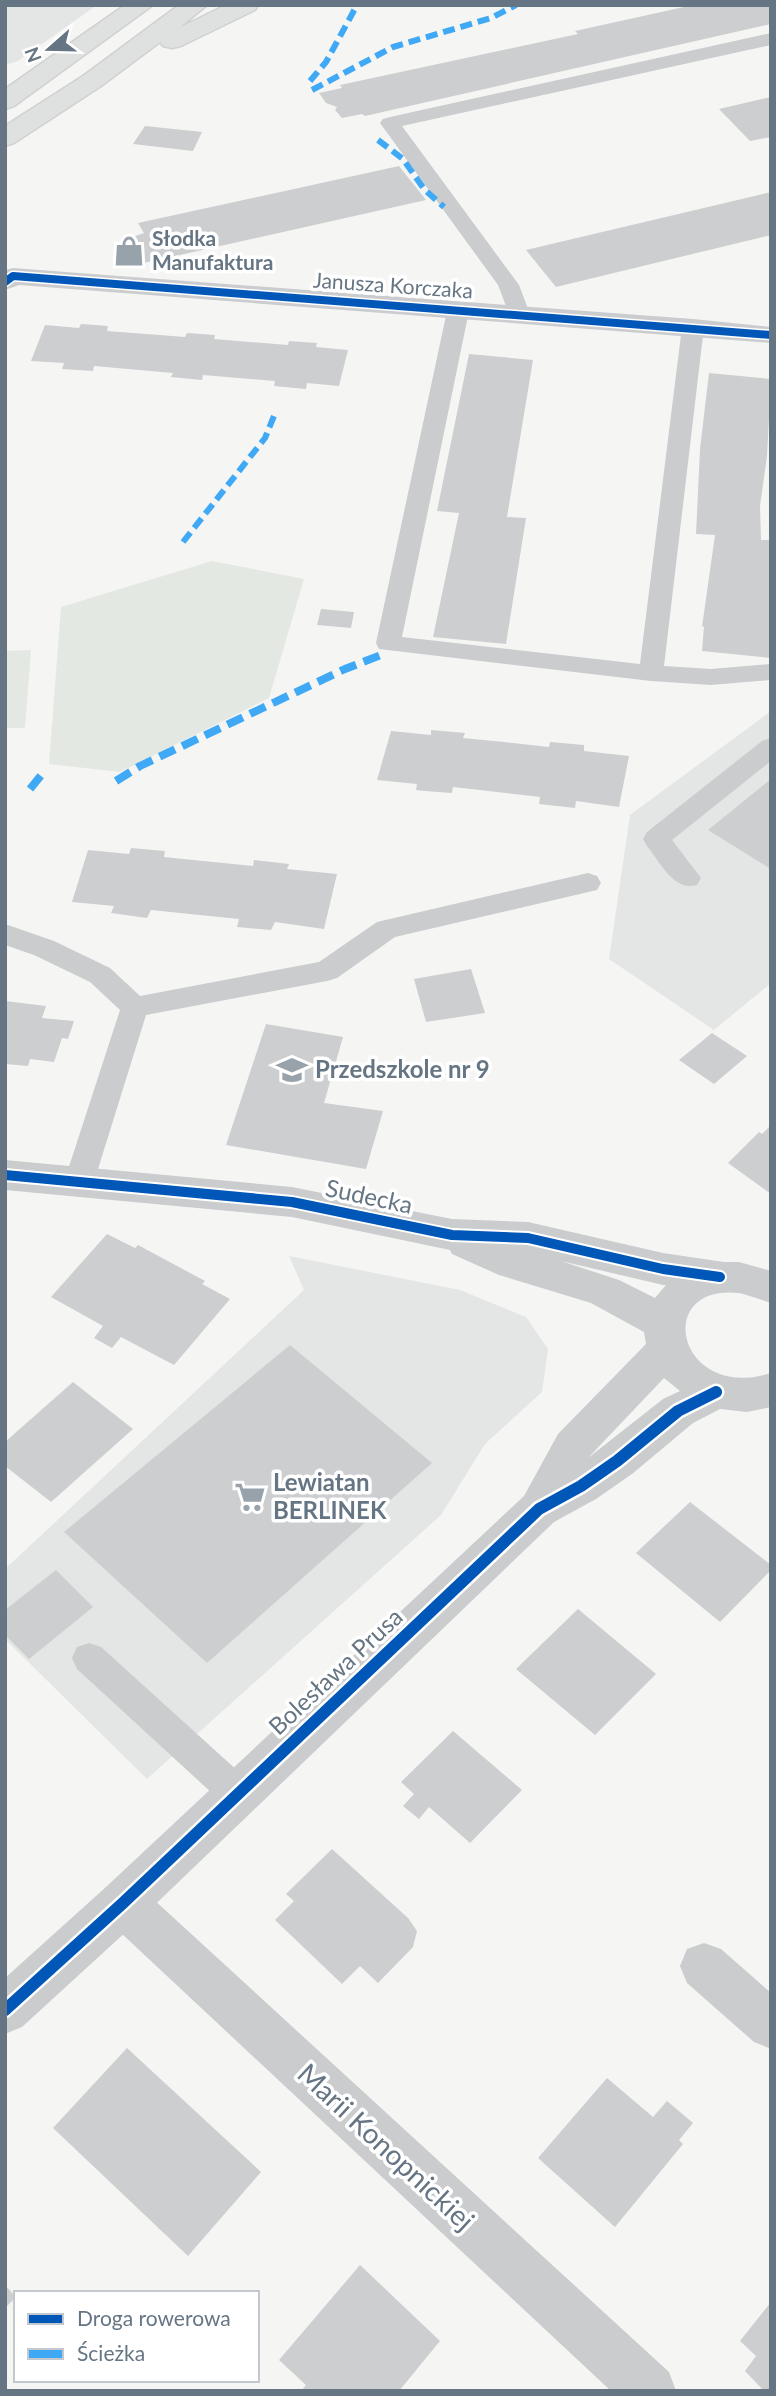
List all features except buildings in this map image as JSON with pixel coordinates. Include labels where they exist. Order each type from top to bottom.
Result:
[{"type":"main road","points":[[11,93],[141,5]]},
{"type":"main road","points":[[5,138],[92,81],[195,5]]},
{"type":"main road","points":[[92,81],[246,5]]},
{"type":"street","name":"Janusza Korczaka","points":[[9,279],[519,314],[771,335]]},
{"type":"street","name":"Sudecka","points":[[5,1175],[292,1202],[452,1235],[528,1238],[663,1269],[751,1276]]},
{"type":"street","name":"Sudecka","points":[[452,1235],[481,1253],[596,1288],[639,1307],[665,1336]]},
{"type":"street","name":"Bolesława Prusa","points":[[539,1509],[573,1446],[665,1336],[670,1307],[682,1292],[699,1282],[751,1276]]},
{"type":"street","points":[[665,1336],[677,1366],[694,1381],[716,1392],[734,1395],[770,1391]]},
{"type":"street","name":"Bolesława Prusa","points":[[5,2010],[539,1509],[581,1486],[617,1461],[678,1411],[716,1392]]},
{"type":"street","name":"Marii Konopnickiej","points":[[122,1903],[650,2391]]},
{"type":"street","points":[[704,1966],[771,2025]]},
{"type":"lane","points":[[519,314],[508,285],[390,123],[771,39]]},
{"type":"lane","points":[[458,311],[388,643],[651,673],[711,677],[771,672]]},
{"type":"lane","points":[[651,673],[693,327]]},
{"type":"lane","points":[[688,878],[656,839],[771,747]]},
{"type":"lane","points":[[135,1007],[327,971],[387,929],[588,883]]},
{"type":"lane","points":[[5,934],[44,948],[100,975],[135,1007]]},
{"type":"lane","points":[[79,1182],[135,1007]]},
{"type":"lane","points":[[89,1658],[238,1794]]},
{"type":"shaded area","points":[[5,5],[97,5],[18,61],[5,65]]},
{"type":"shaded area","points":[[212,561],[304,579],[269,698],[120,772],[49,764],[61,607]]},
{"type":"shaded area","points":[[31,650],[25,728],[5,728],[5,651]]},
{"type":"shaded area","points":[[771,711],[771,983],[714,1030],[609,959],[630,815]]},
{"type":"shaded area","points":[[289,1256],[460,1290],[526,1317],[548,1349],[542,1392],[485,1444],[441,1515],[147,1779],[5,1639],[5,1569],[304,1290]]},
{"type":"marked path","points":[[310,81],[326,62],[357,5]]},
{"type":"marked path","points":[[312,90],[393,47],[491,18],[516,5]]},
{"type":"marked path","points":[[378,140],[403,159],[424,189],[444,207]]},
{"type":"marked path","points":[[183,542],[265,438],[274,416]]},
{"type":"marked path","points":[[116,781],[140,766],[345,669],[381,655]]},
{"type":"marked path","points":[[30,789],[43,773]]},
{"type":"cycle path","points":[[5,282],[13,276],[771,335]]},
{"type":"cycle path","points":[[5,1175],[292,1202],[452,1235],[528,1238],[663,1269],[720,1277]]},
{"type":"cycle path","points":[[5,2010],[123,1903],[539,1509],[581,1486],[617,1461],[678,1411],[716,1392]]},
{"type":"place","name":"Słodka Manufaktura","points":[[129,251]]},
{"type":"place","name":"Przedszkole nr 9","points":[[292,1070]]},
{"type":"place","name":"Lewiatan BERLINEK","points":[[250,1497]]}]
